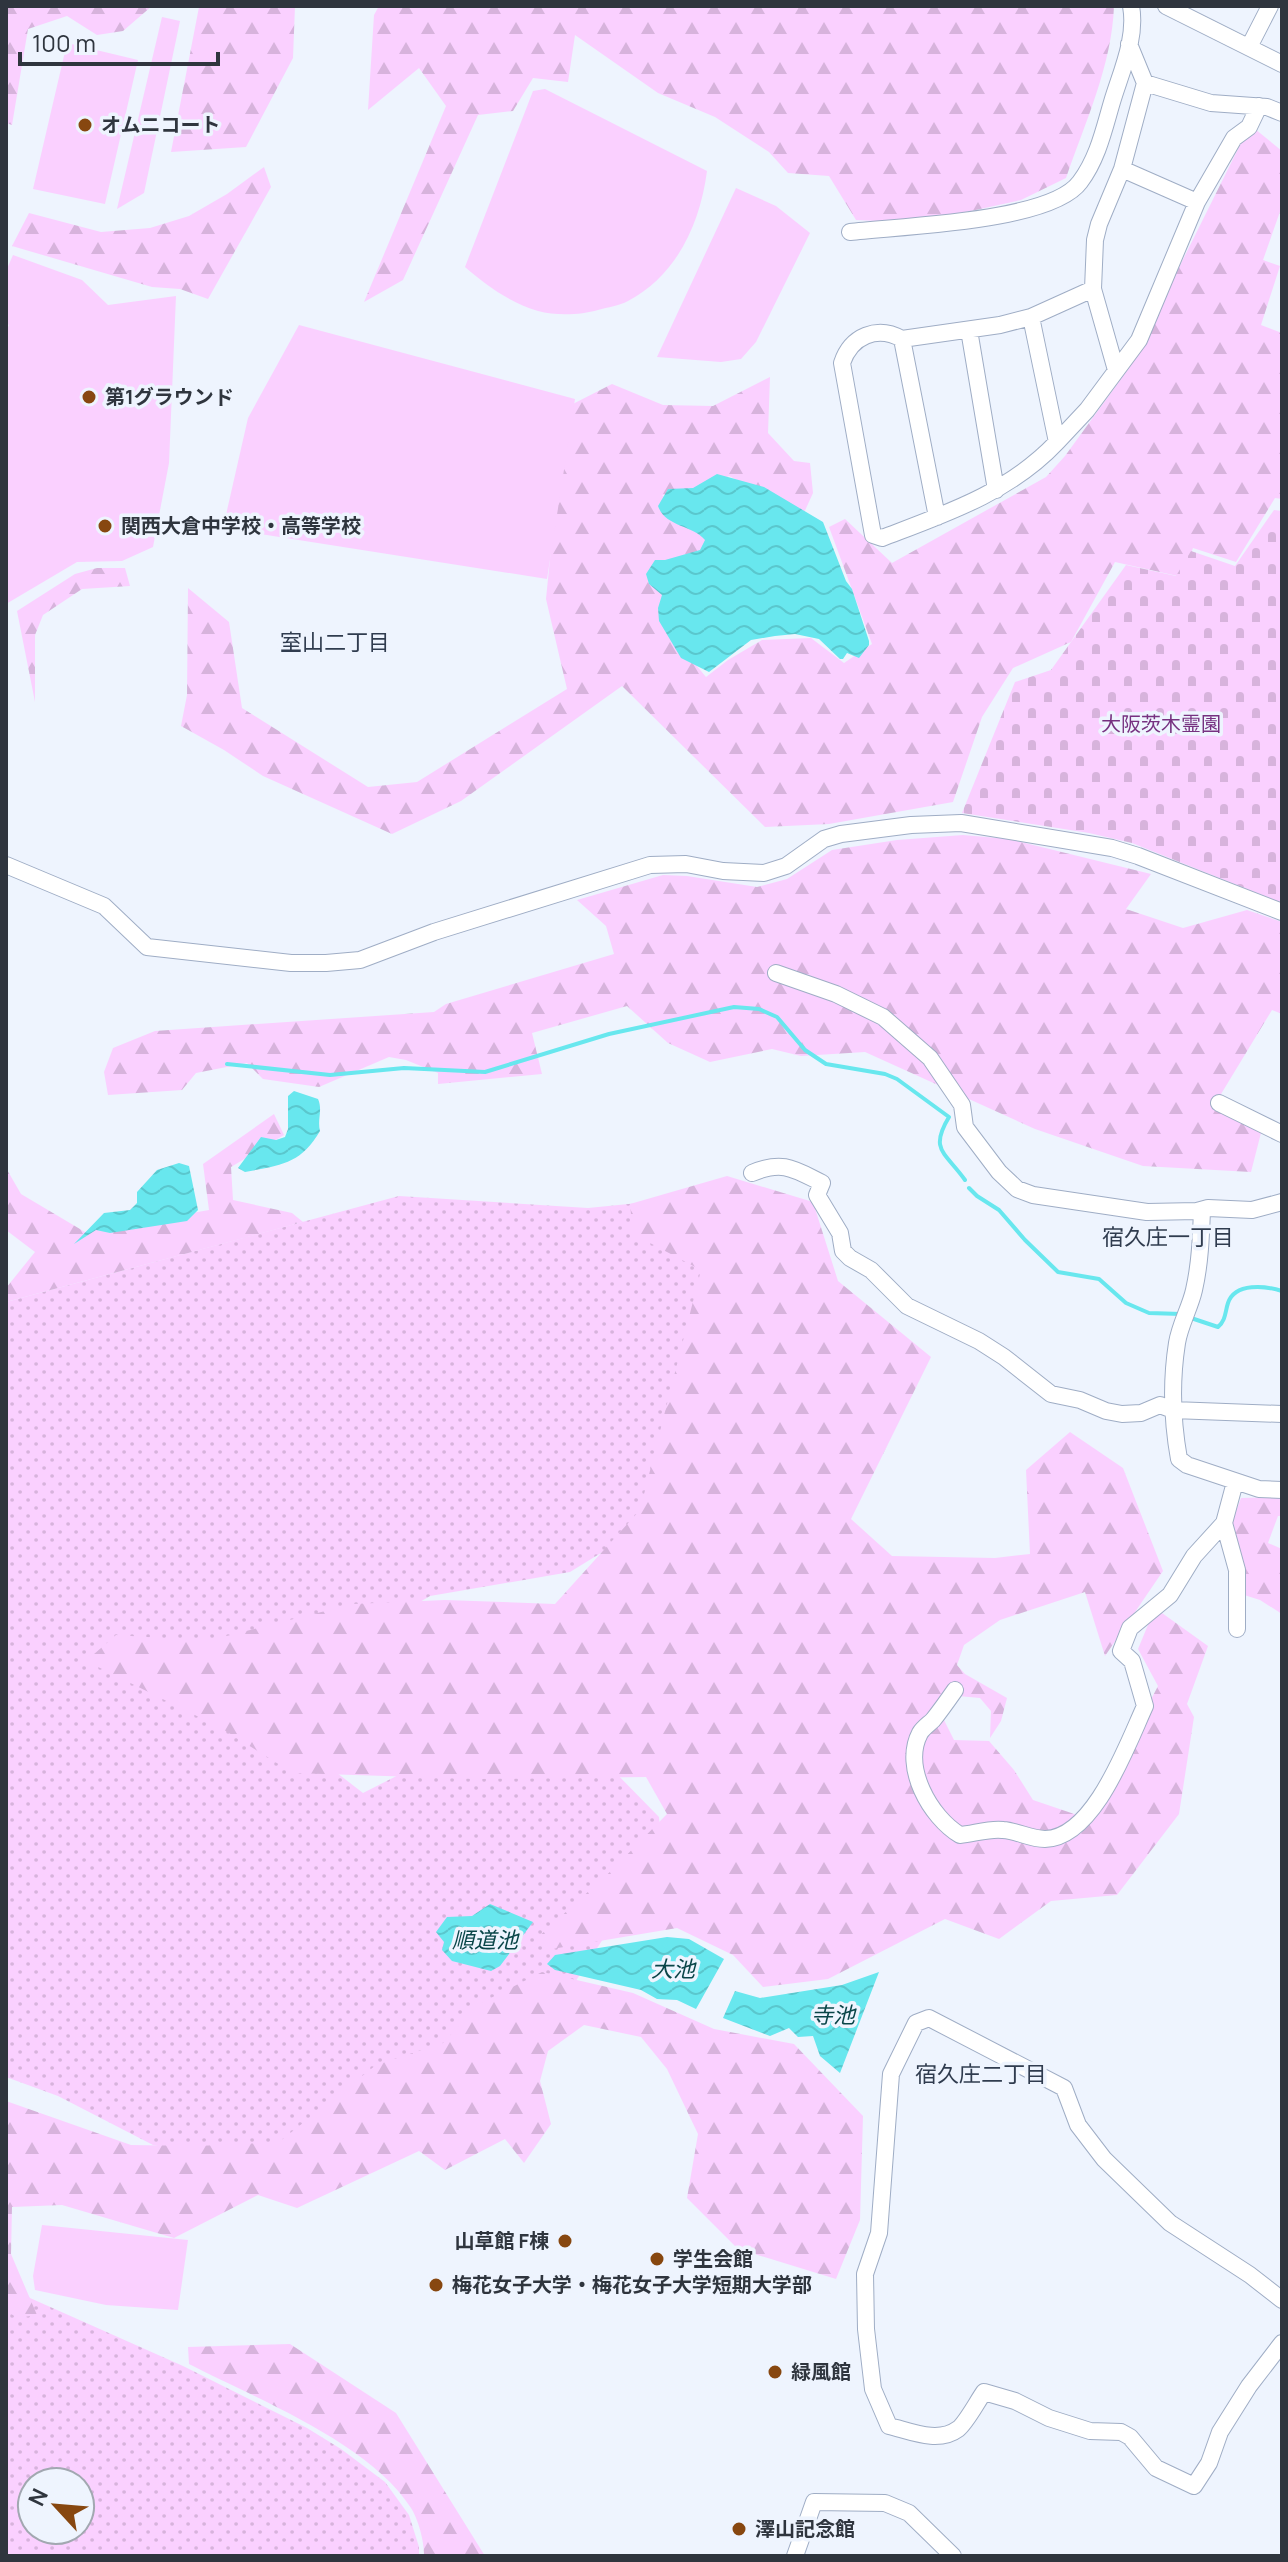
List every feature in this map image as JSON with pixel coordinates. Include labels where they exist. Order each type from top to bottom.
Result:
[{"type":"street","points":[[850,232],[1019,212],[1054,202],[1067,194],[1080,183],[1096,155],[1129,44],[1133,24],[1131,6]]},
{"type":"street","points":[[1166,6],[1197,13],[1278,62],[1282,44]]},
{"type":"street","points":[[1249,47],[1270,6]]},
{"type":"street","points":[[1116,370],[1093,289],[1095,240],[1099,224],[1122,169],[1145,83],[1129,44]]},
{"type":"street","points":[[1145,83],[1211,103],[1259,106],[1282,113]]},
{"type":"street","points":[[1093,289],[1031,317],[1000,325],[902,339],[881,332],[866,335],[853,343],[842,363],[873,535],[882,538],[962,508],[996,490],[1041,459],[1087,410],[1139,340],[1197,202],[1234,138],[1249,127],[1259,106]]},
{"type":"street","points":[[1122,169],[1197,202]]},
{"type":"street","points":[[1031,317],[1057,442]]},
{"type":"street","points":[[969,330],[996,490]]},
{"type":"street","points":[[902,339],[937,517]]},
{"type":"street","points":[[6,865],[104,906],[147,947],[291,963],[360,960],[434,932],[650,865],[686,864],[723,871],[764,873],[786,866],[824,839],[911,825],[961,823],[1112,848],[1282,912]]},
{"type":"street","points":[[776,973],[836,994],[883,1017],[930,1058],[962,1105],[965,1127],[999,1172],[1017,1189],[1033,1195],[1147,1212],[1208,1208],[1252,1210],[1281,1206]]},
{"type":"street","points":[[1219,1103],[1282,1134]]},
{"type":"street","points":[[752,1173],[777,1165],[789,1166],[822,1183],[817,1195],[840,1233],[843,1251],[850,1258],[871,1270],[907,1306],[979,1341],[1051,1394],[1080,1400],[1112,1413],[1133,1415],[1160,1405],[1173,1410],[1282,1414]]},
{"type":"street","points":[[1202,1210],[1194,1287],[1177,1342],[1173,1410],[1179,1459],[1187,1465],[1235,1482],[1259,1489],[1282,1490]]},
{"type":"street","points":[[955,1690],[920,1732],[914,1752],[914,1766],[927,1800],[941,1820],[960,1835],[998,1829],[1031,1838],[1065,1836],[1089,1816],[1145,1706],[1132,1661],[1121,1651],[1130,1628],[1170,1595],[1194,1556],[1224,1523],[1235,1482]]},
{"type":"street","points":[[1224,1523],[1237,1570],[1237,1629]]},
{"type":"street","points":[[1282,2300],[1250,2275],[1170,2223],[1104,2159],[1078,2125],[1064,2088],[929,2018],[916,2023],[891,2074],[879,2233],[865,2274],[866,2329],[873,2389],[889,2426],[934,2437],[947,2435],[960,2428],[984,2392],[1090,2431],[1121,2432],[1130,2437],[1156,2468],[1194,2486],[1209,2463],[1220,2432],[1249,2386],[1282,2343]]},
{"type":"street","points":[[795,2556],[814,2502],[885,2503],[909,2513],[953,2556]]},
{"type":"green space","points":[[6,6],[152,6],[123,31],[97,35],[67,16],[28,29],[12,125],[6,123]]},
{"type":"green space","points":[[195,6],[295,6],[293,58],[246,147],[171,152],[199,7]]},
{"type":"green space","points":[[379,6],[1114,6],[1103,72],[1066,178],[1021,200],[899,222],[856,220],[829,176],[788,173],[769,152],[715,117],[658,93],[575,35],[568,82],[533,78],[513,111],[478,115],[403,280],[364,302],[446,106],[419,68],[368,110],[374,15]]},
{"type":"green space","points":[[162,17],[180,21],[144,193],[117,209]]},
{"type":"green space","name":"オムニコート","points":[[67,43],[138,60],[105,204],[33,189]]},
{"type":"green space","points":[[545,89],[707,171],[692,229],[673,262],[645,290],[621,304],[576,314],[538,311],[499,293],[465,267],[533,91]]},
{"type":"green space","points":[[1255,129],[1282,151],[1282,206],[1263,260],[1280,266],[1261,325],[1282,333],[1282,499],[1275,498],[1236,562],[1193,548],[1182,577],[1115,562],[1071,642],[1013,668],[982,717],[953,802],[829,824],[765,827],[622,686],[461,801],[392,834],[263,776],[181,726],[187,695],[188,588],[229,622],[242,708],[368,787],[417,782],[567,689],[546,599],[565,408],[612,384],[663,405],[713,406],[770,377],[768,433],[794,461],[810,463],[813,493],[803,515],[772,515],[779,496],[769,496],[729,476],[694,498],[662,495],[714,544],[673,597],[662,624],[706,677],[762,640],[811,638],[844,663],[872,644],[829,527],[845,519],[892,563],[1046,477],[1129,368],[1242,141]]},
{"type":"green space","points":[[264,167],[271,187],[208,299],[180,289],[152,287],[12,246],[29,213],[101,232],[150,228],[189,216]]},
{"type":"green space","points":[[736,188],[776,206],[810,233],[756,342],[741,359],[721,362],[657,357]]},
{"type":"green space","name":"第1グラウンド","points":[[13,255],[82,280],[108,305],[176,296],[169,463],[153,547],[122,561],[77,562],[6,604],[6,331],[9,325],[6,323],[6,271]]},
{"type":"green space","points":[[299,325],[575,399],[547,579],[223,528],[248,418]]},
{"type":"green space","name":"大阪茨木霊園","points":[[1274,510],[1282,511],[1282,903],[1132,843],[962,813],[1015,682],[1051,670],[1126,565],[1176,576],[1191,551],[1235,566]]},
{"type":"green space","points":[[97,568],[125,568],[130,586],[82,589],[43,615],[35,635],[35,702],[17,611],[75,574]]},
{"type":"green space","points":[[963,835],[1009,839],[1151,874],[1126,909],[1183,928],[1247,910],[1282,922],[1282,1014],[1272,1010],[1215,1104],[1262,1129],[1251,1172],[1143,1166],[1035,1129],[865,1052],[801,1056],[772,1049],[710,1062],[668,1043],[627,1006],[532,1033],[542,1074],[438,1084],[438,1073],[406,1060],[389,1057],[319,1087],[263,1079],[247,1063],[196,1073],[182,1090],[108,1095],[104,1072],[113,1048],[155,1031],[434,1012],[446,1004],[614,954],[606,926],[577,900],[663,875],[757,887],[787,879],[832,850],[897,840]]},
{"type":"green space","points":[[274,1114],[284,1135],[231,1167],[233,1200],[292,1213],[303,1222],[6,1302],[6,1288],[35,1252],[6,1230],[6,1168],[21,1194],[85,1232],[209,1210],[203,1164]]},
{"type":"green space","points":[[727,1176],[813,1202],[838,1281],[931,1357],[851,1519],[892,1556],[995,1558],[1030,1554],[1026,1470],[1070,1432],[1123,1468],[1163,1571],[1105,1656],[1085,1592],[1000,1620],[964,1645],[957,1665],[965,1674],[1007,1698],[1001,1721],[990,1738],[991,1711],[980,1698],[958,1696],[943,1718],[954,1740],[989,1741],[1014,1770],[1033,1800],[1089,1819],[1158,1686],[1138,1649],[1155,1608],[1208,1646],[1187,1704],[1194,1717],[1179,1814],[1117,1895],[1051,1901],[999,1939],[945,1919],[828,1979],[763,1987],[733,1955],[677,1928],[552,1949],[535,1940],[611,1871],[667,1814],[646,1777],[478,1779],[293,1773],[221,1728],[86,1661],[116,1635],[207,1641],[353,1604],[445,1600],[555,1604],[640,1510],[701,1270],[633,1234],[630,1204]]},
{"type":"green space","points":[[760,1191],[640,1529],[570,1572],[430,1596],[366,1634],[293,1739],[363,1793],[446,1751],[610,1767],[659,1817],[662,1848],[557,2010],[281,2156],[212,2156],[153,2145],[58,2096],[6,2077],[6,1302],[399,1196],[588,1208]]},
{"type":"green space","points":[[1282,1497],[1282,1516],[1278,1516],[1268,1543],[1282,1549],[1282,1614],[1260,1600],[1241,1594],[1229,1530],[1241,1498]]},
{"type":"green space","points":[[542,1972],[633,1993],[714,2029],[794,2044],[863,2116],[860,2220],[836,2279],[738,2249],[687,2198],[698,2134],[667,2069],[641,2037],[584,2025],[548,2051],[540,2081],[551,2124],[524,2163],[505,2139],[445,2170],[419,2151],[297,2208],[258,2195],[174,2238],[62,2205],[12,2207],[11,2254],[37,2315],[17,2318],[6,2310],[6,2101],[131,2145],[279,2142],[376,2065],[443,2043],[479,2004]]},
{"type":"green space","points":[[42,2225],[188,2240],[178,2310],[106,2305],[35,2290],[33,2276]]},
{"type":"green space","points":[[6,2272],[30,2298],[183,2366],[307,2428],[341,2449],[385,2482],[409,2515],[419,2556],[6,2556]]},
{"type":"green space","points":[[290,2344],[396,2413],[485,2556],[424,2556],[420,2531],[411,2508],[369,2463],[310,2425],[189,2364],[188,2347]]},
{"type":"water","points":[[717,474],[764,487],[823,522],[852,589],[869,641],[859,658],[847,653],[840,659],[819,639],[795,634],[751,640],[709,672],[681,658],[659,621],[658,608],[662,595],[649,584],[646,574],[655,560],[700,550],[705,540],[667,518],[658,506],[668,489],[693,488]]},
{"type":"water","points":[[294,1091],[318,1099],[320,1131],[313,1142],[297,1157],[280,1165],[245,1172],[238,1168],[261,1137],[276,1140],[285,1137],[288,1129],[288,1096]]},
{"type":"water","points":[[179,1163],[189,1166],[198,1210],[187,1221],[110,1233],[96,1230],[74,1244],[104,1213],[130,1210],[137,1203],[137,1192],[157,1170]]},
{"type":"water","name":"順道池","points":[[490,1904],[533,1922],[500,1966],[491,1971],[452,1961],[442,1950],[444,1942],[436,1932],[447,1917],[472,1916]]},
{"type":"water","name":"大池","points":[[667,1937],[689,1939],[724,1959],[696,2009],[677,2000],[657,1999],[641,1990],[555,1970],[547,1964],[555,1955]]},
{"type":"water","name":"寺池","points":[[879,1972],[840,2073],[820,2056],[813,2036],[798,2037],[789,2028],[770,2036],[723,2018],[735,1991],[760,1998],[842,1985]]},
{"type":"waterway","points":[[227,1064],[330,1075],[404,1068],[485,1072],[609,1034],[734,1007],[759,1009],[777,1017],[805,1050],[826,1064],[885,1074],[897,1079],[949,1117],[940,1144],[965,1180]]},
{"type":"waterway","points":[[969,1188],[999,1210],[1058,1272],[1099,1279],[1126,1303],[1149,1313],[1181,1314]]},
{"type":"waterway","points":[[1191,1318],[1218,1327],[1224,1319],[1228,1303],[1237,1292],[1252,1287],[1282,1291]]},
{"type":"place","name":"オムニコート","points":[[85,125]]},
{"type":"place","name":"第1グラウンド","points":[[89,397]]},
{"type":"place","name":"関西大倉中学校・高等学校","points":[[105,526]]},
{"type":"place","name":"山草館 F棟","points":[[565,2241]]},
{"type":"place","name":"学生会館","points":[[657,2259]]},
{"type":"place","name":"梅花女子大学・梅花女子大学短期大学部","points":[[436,2285]]},
{"type":"place","name":"緑風館","points":[[775,2372]]},
{"type":"place","name":"澤山記念館","points":[[739,2529]]},
{"type":"district","name":"室山二丁目","points":[[335,642]]},
{"type":"district","name":"宿久庄一丁目","points":[[1168,1237]]},
{"type":"district","name":"宿久庄二丁目","points":[[981,2074]]}]
